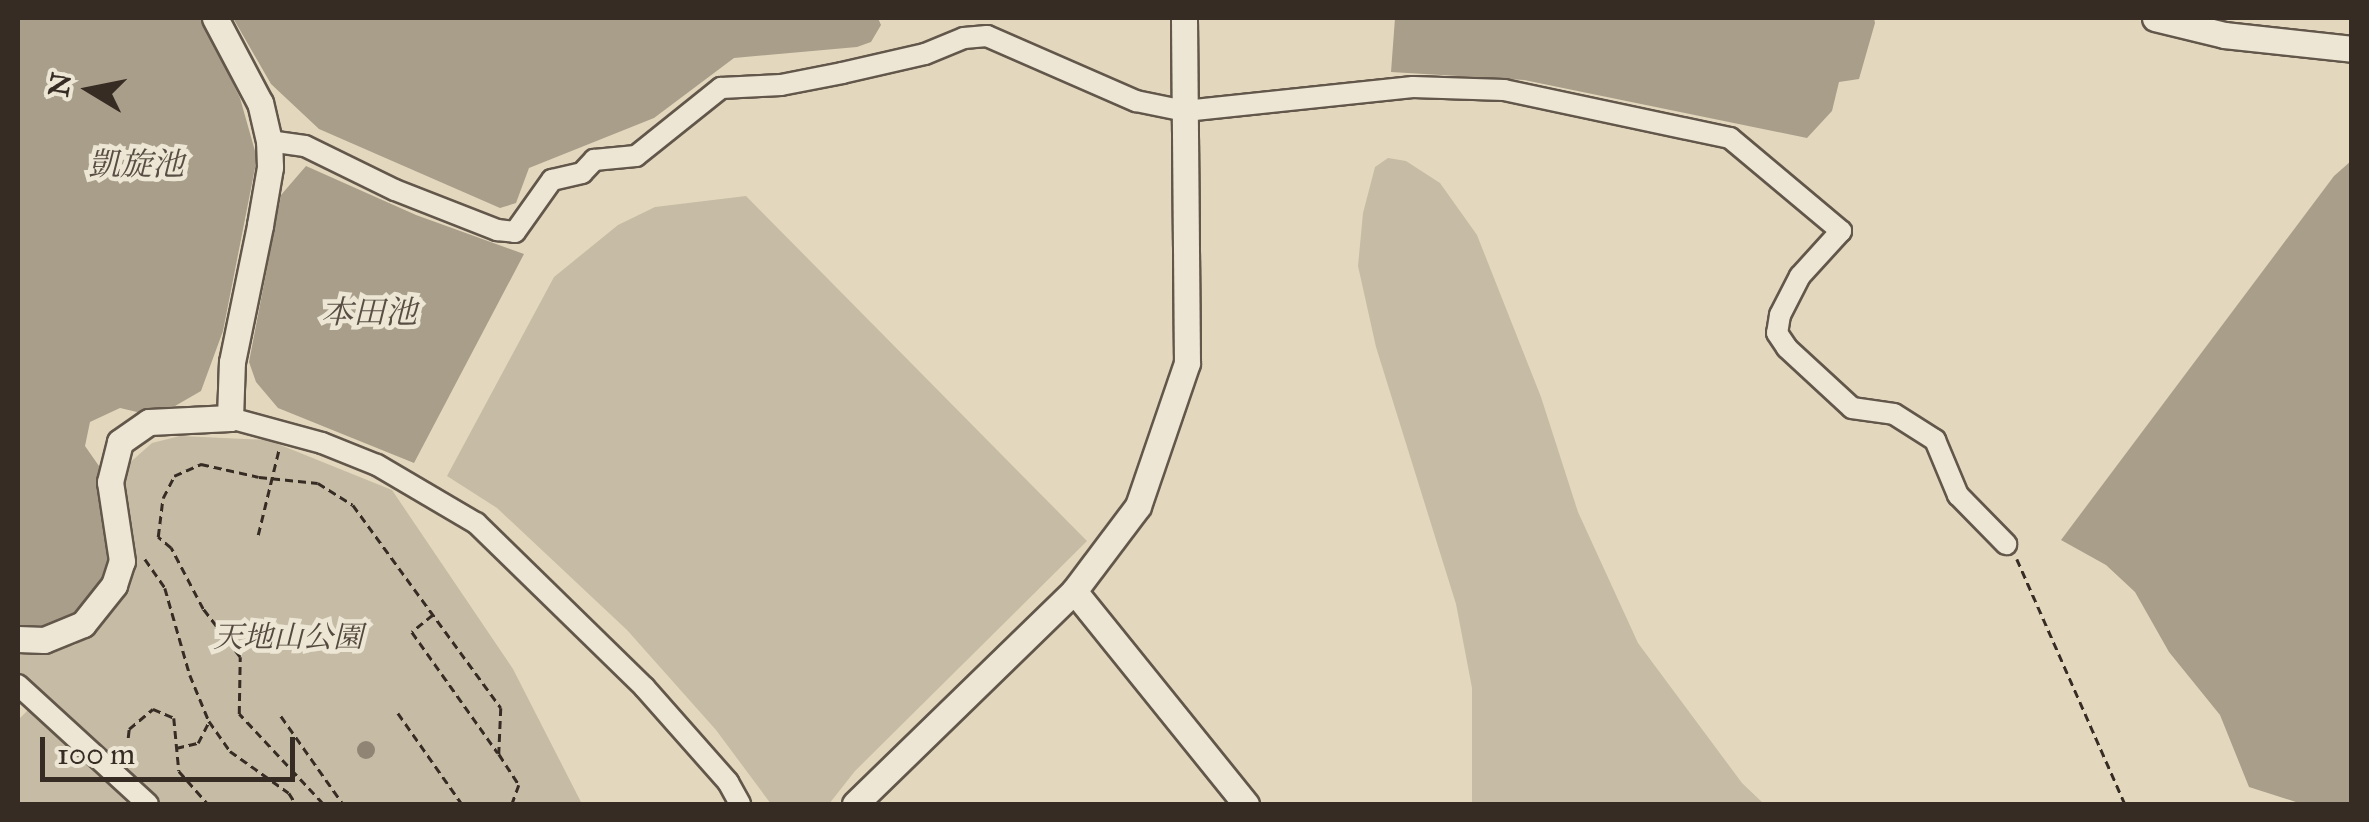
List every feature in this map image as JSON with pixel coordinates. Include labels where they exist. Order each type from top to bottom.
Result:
[{"type":"street","points":[[215,18],[260,103],[269,141],[270,167],[232,362],[230,418]]},
{"type":"street","points":[[854,804],[1074,591],[1138,506],[1187,363],[1184,18]]},
{"type":"street","points":[[2155,18],[2224,35],[2352,48]]},
{"type":"street","points":[[269,141],[306,146],[395,190],[497,230],[515,232],[552,180],[582,173],[594,160],[636,156],[721,88],[780,84],[842,73],[925,54],[964,38],[987,36],[1136,101],[1184,110],[1414,87],[1504,90],[1730,138],[1841,231],[1800,276],[1780,315],[1777,333],[1787,348],[1852,408],[1894,414],[1935,440],[1958,495],[2006,544]]},
{"type":"street","points":[[18,638],[44,640],[82,624],[100,608],[114,585],[122,561],[121,535],[110,482],[120,442],[149,422],[230,418],[284,432],[377,465],[476,523],[644,687],[728,782],[740,804]]},
{"type":"street","points":[[1074,591],[1246,804]]},
{"type":"street","points":[[18,685],[148,804]]},
{"type":"path","points":[[258,535],[284,432]]},
{"type":"path","points":[[323,804],[239,714],[240,657],[203,609],[171,548],[158,537],[163,498],[174,476],[201,464],[258,477],[273,475],[318,484],[353,505],[501,708],[499,754]]},
{"type":"path","points":[[121,535],[149,563],[166,588],[190,675],[209,721],[230,752],[289,793],[296,804]]},
{"type":"path","points":[[2006,544],[2020,564],[2125,804]]},
{"type":"path","points":[[433,615],[412,632],[519,785],[512,804]]},
{"type":"path","points":[[128,738],[130,729],[152,709],[174,718],[179,772],[208,804]]},
{"type":"path","points":[[398,713],[462,804]]},
{"type":"path","points":[[281,716],[343,804]]},
{"type":"path","points":[[175,748],[198,743],[209,721]]},
{"type":"green space","points":[[1388,158],[1406,161],[1440,183],[1477,235],[1541,397],[1578,512],[1638,643],[1742,783],[1764,804],[1472,804],[1472,688],[1456,604],[1376,347],[1358,266],[1363,213],[1375,167]]},
{"type":"green space","points":[[746,196],[1087,541],[855,771],[829,804],[771,804],[716,730],[627,630],[497,508],[447,476],[554,277],[618,225],[655,207]]},
{"type":"green space","name":"天地山公園","points":[[180,436],[268,440],[392,490],[513,669],[582,804],[18,804],[18,720],[31,707],[18,694],[18,651],[35,654],[75,645],[112,613],[132,569],[121,496],[126,466],[152,443]]},
{"type":"water","name":"凱旋池","points":[[18,18],[201,18],[240,98],[257,158],[223,331],[201,391],[175,406],[137,412],[120,408],[90,422],[85,446],[99,466],[110,540],[108,563],[98,591],[61,624],[43,630],[18,627]]},
{"type":"water","points":[[233,18],[878,18],[881,25],[871,42],[857,47],[734,58],[654,118],[529,168],[516,203],[500,208],[319,129],[271,84]]},
{"type":"water","points":[[1395,18],[1874,18],[1875,23],[1859,79],[1839,82],[1832,111],[1807,138],[1524,80],[1391,72]]},
{"type":"water","points":[[2351,161],[2351,804],[2302,804],[2249,787],[2220,715],[2169,652],[2135,592],[2106,565],[2061,540],[2334,176]]},
{"type":"water","name":"本田池","points":[[306,166],[416,215],[524,254],[414,463],[278,408],[256,382],[249,362],[281,195]]},
{"type":"building","points":[[366,741],[373,743],[373,757],[366,759],[359,757],[357,750],[359,743]]}]
